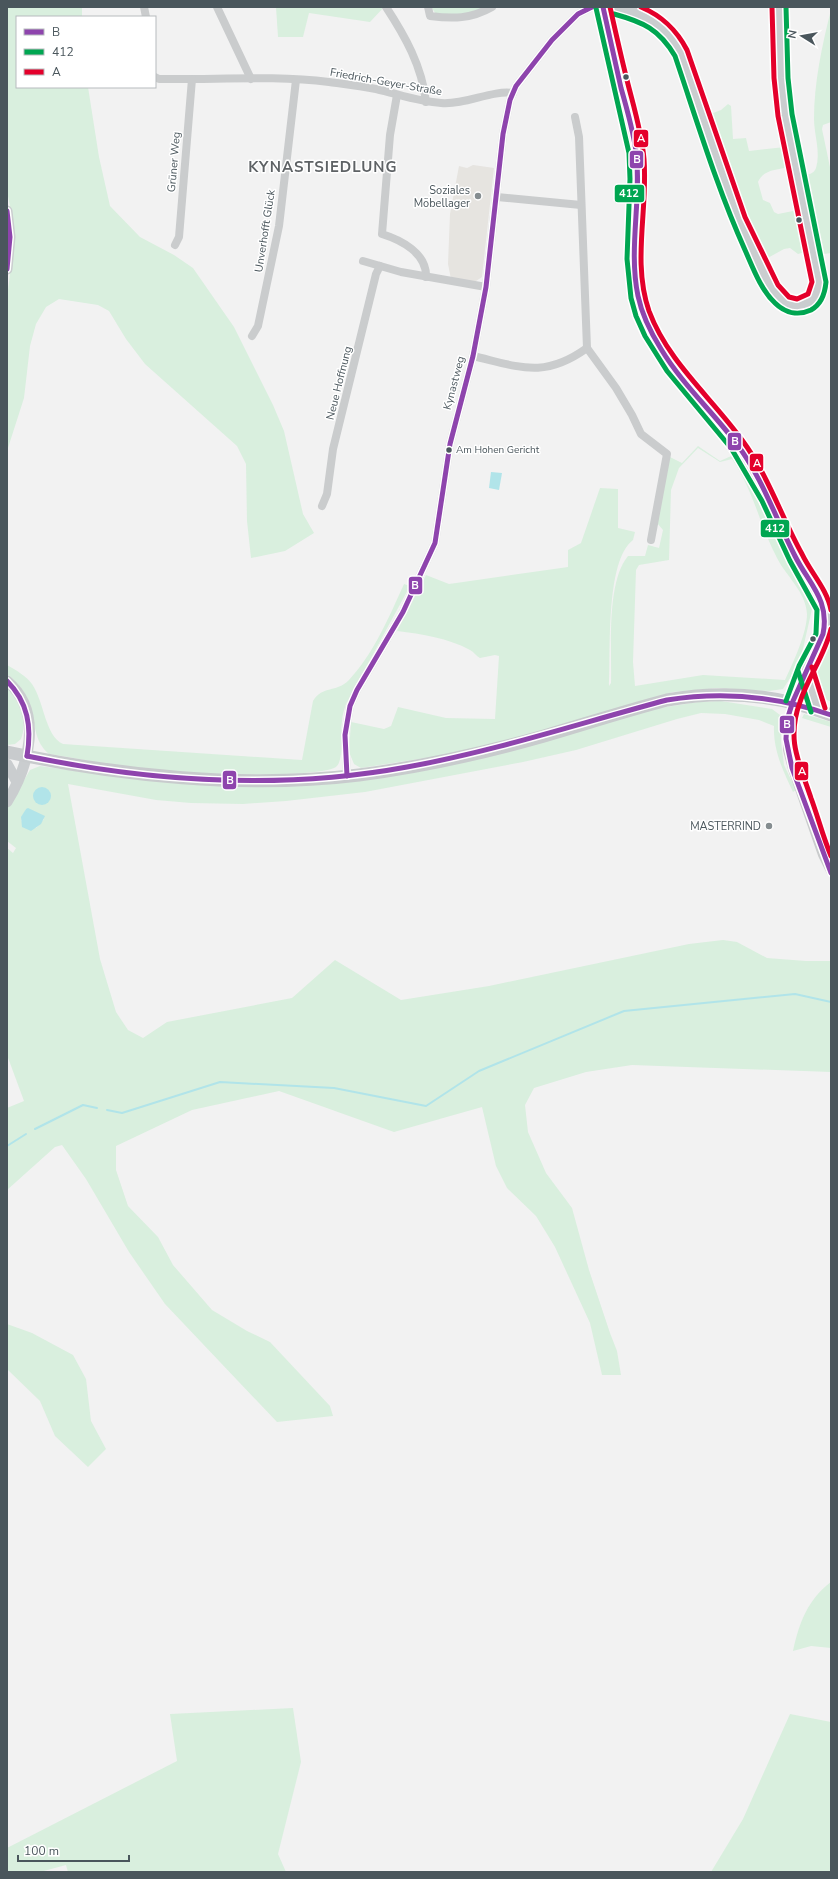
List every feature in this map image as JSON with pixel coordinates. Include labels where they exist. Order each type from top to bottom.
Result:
[{"type":"main road","points":[[7,752],[92,768],[183,777],[277,780],[346,776],[415,765],[502,747],[667,700],[704,694],[755,696],[792,703],[831,715]]},
{"type":"street","points":[[217,7],[251,79]]},
{"type":"street","points":[[386,7],[418,65],[423,80],[426,102]]},
{"type":"street","points":[[428,7],[430,16],[460,18],[478,14],[492,7]]},
{"type":"street","name":"Kynastweg","points":[[346,776],[345,735],[350,706],[357,690],[403,612],[435,543],[450,444],[473,356],[486,288],[503,134],[512,93],[526,73],[567,24],[578,14],[592,7]]},
{"type":"street","points":[[604,7],[609,38],[635,142],[638,182],[635,265],[638,295],[643,313],[664,354],[737,444],[768,498],[796,558],[819,596],[824,608],[828,625],[805,669],[792,703],[787,725],[787,750],[792,769],[822,855],[831,873]]},
{"type":"street","points":[[616,7],[633,11],[653,20],[668,31],[675,41],[681,53],[739,220],[748,240],[776,294],[785,303],[799,307],[806,305],[815,298],[819,288],[819,282],[785,115],[780,78],[779,7]]},
{"type":"street","name":"Friedrich-Geyer-Straße","points":[[157,78],[192,80],[296,80],[328,82],[376,89],[426,102],[458,103],[504,92],[512,93]]},
{"type":"street","name":"Grüner Weg","points":[[175,245],[179,237],[192,80]]},
{"type":"street","name":"Unverhofft Glück","points":[[252,336],[258,326],[276,244],[296,80]]},
{"type":"street","points":[[397,95],[390,135],[382,234],[399,240],[412,248],[425,266],[426,277]]},
{"type":"street","points":[[575,117],[579,137],[587,348],[616,388],[641,434],[668,454],[651,540]]},
{"type":"street","points":[[497,197],[581,205]]},
{"type":"street","points":[[7,211],[10,237],[7,269]]},
{"type":"street","points":[[363,261],[426,277],[486,288]]},
{"type":"street","name":"Neue Hoffnung","points":[[322,506],[326,494],[334,449],[376,274],[380,266]]},
{"type":"street","points":[[473,356],[532,369],[564,362],[587,348]]},
{"type":"street","points":[[805,669],[808,684],[815,698],[818,710]]},
{"type":"street","points":[[7,681],[16,689],[25,704],[30,731],[27,756],[7,802]]},
{"type":"street","points":[[7,764],[17,782]]},
{"type":"shaded area","points":[[473,165],[494,168],[482,277],[473,283],[451,279],[448,264],[450,214],[459,166],[467,168]]},
{"type":"green space","points":[[7,7],[82,7],[82,16],[16,16],[16,88],[88,88],[99,157],[110,206],[140,237],[174,255],[193,268],[234,327],[273,405],[284,431],[303,514],[314,533],[285,551],[251,558],[247,521],[246,464],[237,446],[145,364],[126,339],[109,311],[98,305],[59,299],[46,307],[36,324],[30,346],[24,398],[7,451],[7,298],[13,250],[13,221],[7,191]]},
{"type":"green space","points":[[276,7],[384,7],[370,22],[309,13],[303,37],[278,37]]},
{"type":"green space","points":[[431,7],[487,7],[468,15],[436,14]]},
{"type":"green space","points":[[831,10],[831,122],[823,125],[822,129],[831,172],[831,253],[817,255],[801,176],[814,172],[816,168],[818,150],[814,125],[815,92]]},
{"type":"green space","points":[[728,104],[731,106],[733,139],[746,138],[749,151],[785,147],[789,167],[767,172],[758,182],[763,200],[770,203],[774,212],[778,214],[798,210],[808,251],[798,254],[790,248],[784,249],[764,260],[744,217],[708,115],[721,110]]},
{"type":"green space","points":[[698,446],[720,461],[738,453],[770,512],[783,548],[807,591],[812,609],[802,653],[796,669],[783,689],[769,691],[717,688],[673,692],[543,731],[457,753],[361,768],[354,764],[349,752],[351,722],[384,729],[391,726],[398,707],[446,718],[495,719],[499,656],[495,655],[480,658],[470,650],[453,642],[425,635],[397,631],[426,575],[449,584],[568,567],[568,550],[581,543],[600,488],[618,489],[618,528],[635,532],[633,540],[624,551],[618,567],[614,587],[611,608],[609,686],[611,683],[613,599],[616,582],[621,568],[628,556],[645,556],[648,545],[659,548],[663,530],[657,523],[670,457],[682,463]],"holes":[[[698,448],[720,462],[732,459],[746,483],[777,558],[803,598],[807,614],[805,630],[799,648],[785,680],[703,675],[635,686],[633,662],[636,570],[639,565],[669,560],[671,490],[679,468]]]},
{"type":"green space","points":[[404,584],[410,586],[346,704],[342,718],[341,751],[339,762],[337,766],[326,770],[305,773],[277,774],[214,774],[160,771],[121,767],[49,754],[44,749],[37,737],[29,703],[23,691],[7,674],[7,665],[30,681],[36,691],[52,734],[63,744],[302,760],[313,701],[321,693],[344,684],[358,669],[380,634]]},
{"type":"green space","points":[[831,636],[831,702],[820,695],[812,675],[829,647]]},
{"type":"green space","points":[[7,687],[19,705],[23,718],[23,732],[21,739],[15,744],[7,745]]},
{"type":"green space","points":[[721,701],[772,709],[780,715],[784,765],[796,790],[793,792],[779,760],[775,743],[774,726],[759,720],[725,714],[701,713],[576,750],[523,762],[365,792],[286,801],[243,804],[191,803],[156,800],[68,784],[100,959],[116,1012],[128,1030],[143,1038],[167,1022],[292,998],[335,960],[401,1000],[489,986],[689,944],[723,940],[737,942],[767,958],[831,961],[831,1072],[632,1065],[586,1072],[534,1088],[525,1105],[528,1132],[546,1173],[572,1208],[589,1270],[617,1351],[621,1375],[602,1375],[590,1323],[555,1247],[536,1216],[507,1188],[496,1166],[482,1107],[394,1132],[279,1091],[192,1110],[116,1146],[116,1170],[128,1206],[158,1237],[173,1265],[212,1310],[247,1331],[270,1342],[330,1406],[333,1416],[277,1422],[165,1304],[129,1252],[86,1179],[62,1145],[55,1147],[7,1190],[7,1108],[24,1101],[7,1055],[7,848],[13,853],[16,848],[7,841],[7,809],[30,770],[40,766],[112,776],[296,786],[647,710],[698,702]],"holes":[[[26,809],[44,819],[36,828],[21,821]]]},
{"type":"green space","points":[[804,714],[831,722],[831,727],[802,718]]},
{"type":"green space","points":[[7,1324],[32,1333],[73,1355],[86,1379],[91,1421],[106,1449],[88,1467],[55,1436],[40,1401],[7,1369]]},
{"type":"green space","points":[[831,1582],[831,1648],[811,1646],[793,1651],[798,1631],[810,1604]]},
{"type":"green space","points":[[293,1708],[301,1762],[278,1854],[286,1872],[68,1872],[66,1865],[40,1872],[7,1872],[7,1848],[177,1761],[170,1714]]},
{"type":"green space","points":[[790,1714],[831,1722],[831,1872],[711,1872],[743,1819]]},
{"type":"water","points":[[491,472],[502,473],[499,490],[489,488]]},
{"type":"water","points":[[42,787],[48,790],[51,796],[48,802],[42,805],[36,802],[33,796],[36,790]]},
{"type":"water","points":[[28,808],[45,816],[41,824],[31,831],[22,827],[21,817]]},
{"type":"waterway","points":[[107,1110],[122,1113],[220,1082],[334,1088],[426,1106],[479,1071],[624,1011],[795,994],[831,1002]]},
{"type":"waterway","points":[[35,1129],[83,1105],[97,1108]]},
{"type":"waterway","points":[[7,1146],[26,1134]]},
{"type":"transit line","name":"B","points":[[347,776],[345,735],[350,706],[357,690],[403,612],[435,543],[450,444],[473,356],[486,287],[503,134],[510,100],[516,86],[552,40],[578,14],[592,7]]},
{"type":"transit line","name":"B","points":[[603,7],[621,88],[632,127],[636,151],[637,187],[634,260],[635,278],[638,296],[647,324],[669,362],[736,443],[754,470],[795,556],[817,593],[824,611],[823,634],[793,701],[787,720],[786,739],[792,768],[831,873]]},
{"type":"transit line","name":"A","points":[[610,7],[642,141],[645,178],[641,255],[644,292],[649,311],[667,347],[730,424],[751,453],[767,481],[794,540],[826,595],[831,610]]},
{"type":"transit line","name":"A","points":[[641,7],[662,19],[683,42],[745,217],[778,285],[789,297],[797,299],[808,294],[812,282],[778,116],[774,78],[772,7]]},
{"type":"transit line","name":"412","points":[[614,14],[634,20],[649,28],[663,39],[675,56],[716,179],[754,271],[761,285],[775,303],[787,311],[801,313],[811,310],[818,305],[824,294],[826,282],[792,114],[788,78],[786,7]]},
{"type":"transit line","name":"412","points":[[596,8],[629,153],[630,179],[627,259],[631,298],[636,316],[645,336],[667,371],[731,448],[762,501],[790,561],[817,610],[816,634],[799,666],[786,701]]},
{"type":"transit line","name":"B","points":[[7,211],[10,237],[7,269]]},
{"type":"transit line","name":"A","points":[[831,629],[825,648],[803,693],[794,728],[794,740],[799,762],[831,856]]},
{"type":"transit line","name":"A","points":[[812,667],[825,708]]},
{"type":"transit line","name":"412","points":[[798,671],[811,712]]},
{"type":"transit line","name":"B","points":[[7,681],[20,698],[27,716],[29,735],[27,756]]},
{"type":"transit line","name":"B","points":[[27,756],[74,765],[169,777],[217,780],[312,779],[407,767],[473,753],[667,700],[688,697],[750,697],[791,703],[831,715]]},
{"type":"place","name":"Soziales Möbellager","points":[[478,196]]},
{"type":"place","name":"Am Hohen Gericht","points":[[449,450]]},
{"type":"place","name":"MASTERRIND","points":[[769,826]]},
{"type":"district","name":"KYNASTSIEDLUNG","points":[[323,167]]}]
